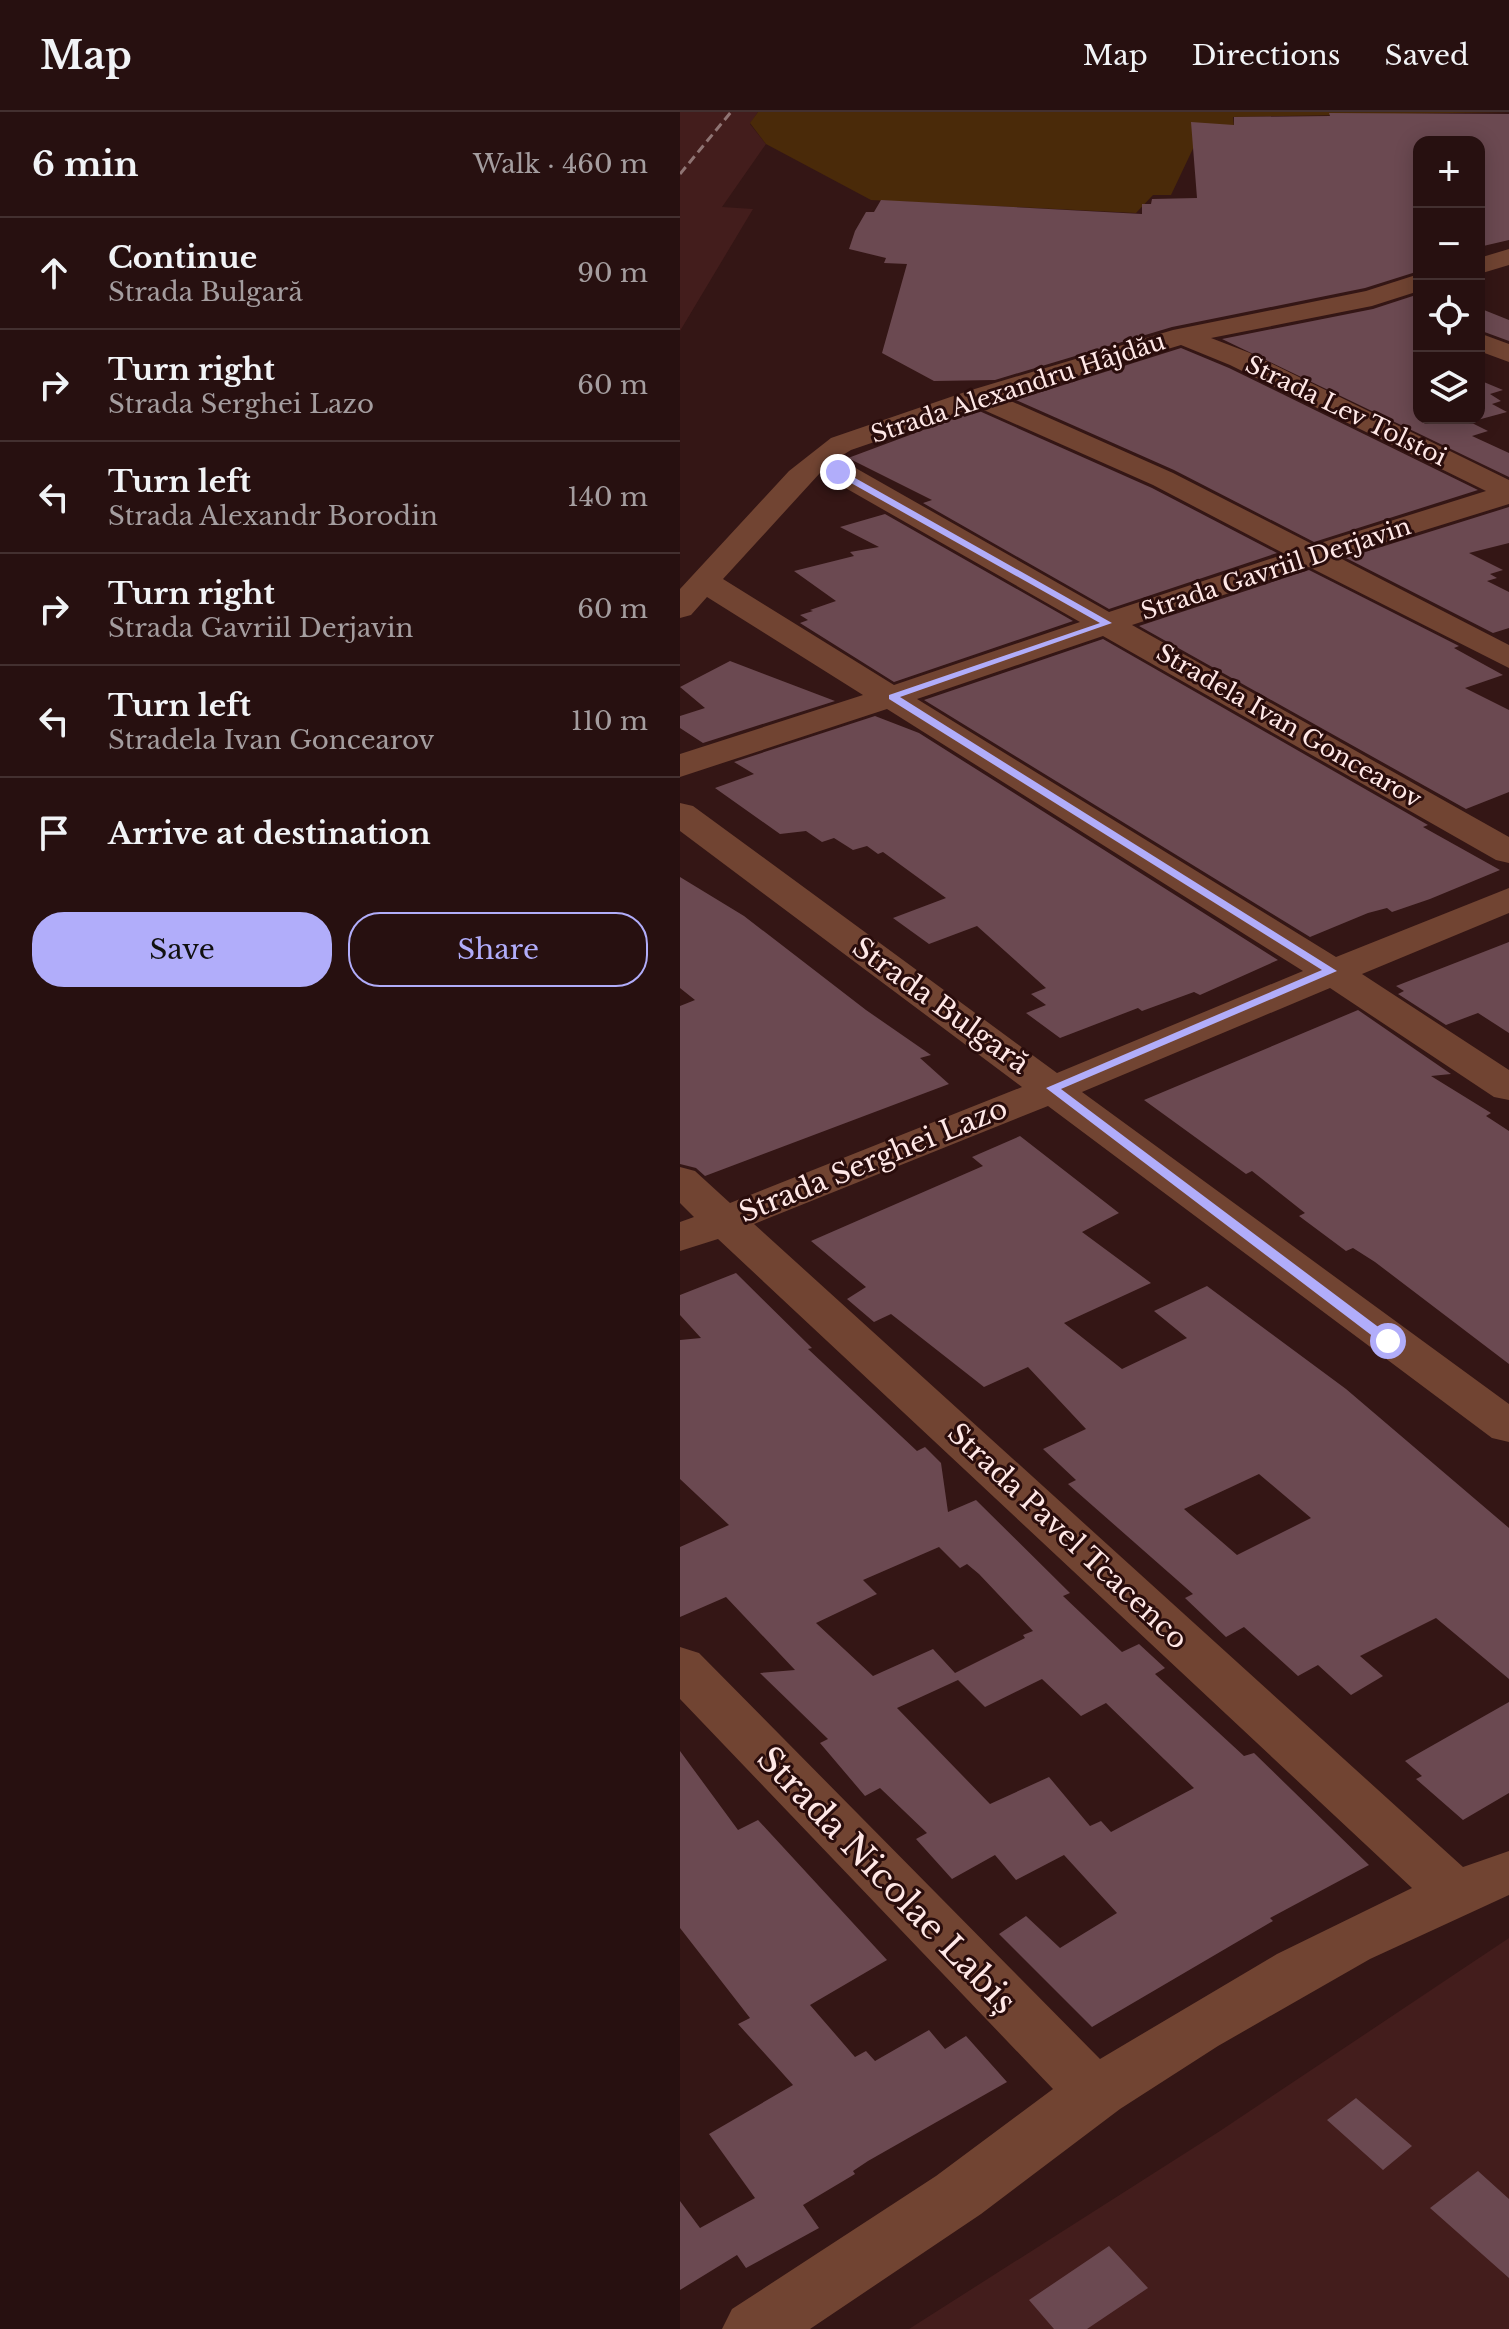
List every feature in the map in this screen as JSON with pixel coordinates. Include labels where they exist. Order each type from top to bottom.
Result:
[{"type":"street","points":[[1485,264],[1509,257]]},
{"type":"street","name":"Strada Alexandru Hâjdău","points":[[680,608],[819,458],[841,444],[978,397],[1182,336],[1372,298],[1413,284]]},
{"type":"street","points":[[1372,298],[1409,309]]},
{"type":"street","name":"Strada Lev Tolstoi","points":[[1182,336],[1240,359],[1509,492]]},
{"type":"street","points":[[1485,344],[1509,354]]},
{"type":"street","points":[[978,397],[1163,479],[1318,556],[1509,658]]},
{"type":"street","name":"Stradela Ivan Goncearov","points":[[819,458],[1509,852]]},
{"type":"street","name":"Strada Gavriil Derjavin","points":[[680,766],[1509,492]]},
{"type":"street","points":[[704,581],[1331,971],[1509,1088]]},
{"type":"street","name":"Strada Bulgară","points":[[680,814],[1388,1341],[1509,1427]]},
{"type":"street","name":"Strada Serghei Lazo","points":[[680,1238],[1509,899]]},
{"type":"street","name":"Strada Pavel Tcacenco","points":[[680,1180],[1454,1893]]},
{"type":"street","name":"Strada Nicolae Labiș","points":[[680,1666],[1095,2093]]},
{"type":"street","points":[[755,2329],[988,2174],[1095,2093],[1272,1983],[1454,1893],[1509,1872]]},
{"type":"shaded area","points":[[680,112],[758,112],[750,124],[766,144],[722,207],[753,209],[680,331]]},
{"type":"shaded area","points":[[758,112],[1509,112],[1233,117],[1235,138],[1198,138],[1171,195],[1153,195],[1136,213],[871,200],[766,144],[750,123]]},
{"type":"shaded area","points":[[1509,1938],[1509,2329],[909,2329],[1220,2131]]},
{"type":"building","points":[[1329,113],[1509,114],[1509,240],[1485,246],[1485,136],[1413,136],[1413,273],[1365,288],[1172,327],[995,380],[934,381],[882,353],[907,264],[884,263],[886,258],[849,249],[866,212],[874,212],[881,200],[1142,214],[1142,204],[1151,204],[1152,199],[1197,198],[1191,122],[1234,125],[1234,117],[1330,116]]},
{"type":"building","points":[[1413,296],[1413,424],[1474,424],[1488,431],[1472,436],[1509,453],[1509,477],[1222,339],[1373,309]]},
{"type":"building","points":[[1485,310],[1509,320],[1509,341],[1485,332]]},
{"type":"building","points":[[1181,348],[1229,368],[1478,490],[1314,542],[1174,470],[1016,400]]},
{"type":"building","points":[[1485,382],[1503,390],[1490,394],[1501,401],[1492,404],[1507,412],[1485,418]]},
{"type":"building","points":[[977,410],[1152,488],[1277,553],[1109,609],[923,503],[932,500],[848,458]]},
{"type":"building","points":[[1509,507],[1509,543],[1469,553],[1503,570],[1490,574],[1497,578],[1487,581],[1509,592],[1509,628],[1493,633],[1346,558]]},
{"type":"building","points":[[885,514],[1073,621],[894,682],[800,623],[808,620],[800,615],[836,601],[794,571],[854,556],[850,552],[879,547],[840,527]]},
{"type":"building","points":[[1309,570],[1459,646],[1454,648],[1503,675],[1465,688],[1509,710],[1509,792],[1466,809],[1139,626]]},
{"type":"building","points":[[1103,639],[1428,825],[1423,827],[1500,870],[1430,899],[1392,912],[1387,908],[1368,913],[1310,937],[924,700]]},
{"type":"building","points":[[730,661],[835,701],[703,743],[680,728],[680,716],[705,708],[680,687]]},
{"type":"building","points":[[875,716],[919,733],[1278,960],[1200,995],[1194,992],[1142,1011],[1138,1008],[1060,1038],[1026,1013],[1046,1005],[1031,994],[1046,988],[977,926],[929,944],[893,918],[946,898],[883,852],[878,854],[867,846],[853,850],[834,838],[822,842],[806,831],[780,834],[715,788],[754,774],[734,762]]},
{"type":"building","points":[[680,877],[744,916],[866,1010],[931,1055],[920,1058],[949,1084],[705,1176],[696,1168],[680,1164],[680,1006],[695,1000],[680,988]]},
{"type":"building","points":[[1509,942],[1509,1033],[1478,1013],[1446,1025],[1398,994],[1404,991],[1396,986]]},
{"type":"building","points":[[1358,1010],[1451,1074],[1431,1076],[1491,1113],[1486,1116],[1509,1131],[1509,1364],[1375,1262],[1353,1248],[1346,1251],[1299,1216],[1305,1213],[1252,1171],[1246,1174],[1144,1100]]},
{"type":"building","points":[[1020,1136],[1119,1213],[1082,1232],[1151,1283],[1064,1323],[1122,1369],[1187,1338],[1154,1311],[1207,1286],[1346,1389],[1509,1528],[1509,1679],[1436,1618],[1360,1656],[1383,1676],[1351,1695],[1318,1665],[1298,1676],[1244,1627],[1226,1637],[1185,1598],[1193,1594],[1068,1484],[1076,1480],[1043,1449],[1086,1429],[1028,1367],[984,1387],[891,1314],[874,1322],[847,1299],[866,1287],[811,1241],[983,1166],[972,1157]],"holes":[[[1259,1474],[1311,1518],[1237,1555],[1184,1509]]]},
{"type":"building","points":[[736,1273],[812,1348],[808,1349],[917,1451],[925,1447],[941,1463],[948,1512],[976,1500],[1070,1593],[1063,1596],[1122,1652],[1139,1644],[1165,1668],[1155,1674],[1244,1756],[1254,1753],[1369,1865],[1270,1918],[1273,1921],[1092,2027],[999,1934],[1026,1916],[1060,1948],[1117,1913],[1064,1855],[1016,1880],[995,1855],[952,1879],[916,1839],[927,1833],[880,1788],[865,1796],[820,1743],[828,1739],[760,1673],[795,1670],[726,1597],[680,1617],[680,1547],[729,1525],[680,1479],[680,1340],[701,1338],[680,1315],[680,1295]],"holes":[[[939,1547],[960,1568],[967,1564],[979,1574],[1033,1631],[955,1673],[933,1649],[873,1676],[816,1623],[877,1594],[863,1580]],[[1042,1679],[1081,1716],[1106,1703],[1194,1788],[1111,1832],[1101,1821],[1090,1826],[1049,1777],[990,1804],[897,1708],[958,1680],[985,1707]]]},
{"type":"building","points":[[1509,1702],[1509,1793],[1463,1820],[1416,1779],[1422,1776],[1405,1761]]},
{"type":"building","points":[[680,1751],[738,1830],[758,1820],[887,1960],[810,2005],[855,2057],[866,2051],[875,2061],[929,2030],[945,2049],[966,2036],[1007,2082],[868,2161],[853,2171],[855,2174],[803,2205],[819,2228],[746,2268],[737,2255],[680,2290],[680,2201],[700,2228],[755,2198],[709,2134],[793,2085],[738,2024],[750,2018],[680,1928]]},
{"type":"building","points":[[1356,2098],[1412,2146],[1383,2170],[1327,2120]]},
{"type":"building","points":[[1478,2171],[1509,2199],[1509,2278],[1430,2208]]},
{"type":"building","points":[[1109,2246],[1148,2288],[1087,2329],[1054,2329],[1029,2300]]},
{"type":"railway","points":[[680,174],[731,112]]},
{"type":"route","points":[[838,472],[876,490],[1107,623],[892,697],[1331,971],[1052,1088],[1388,1341]]}]
